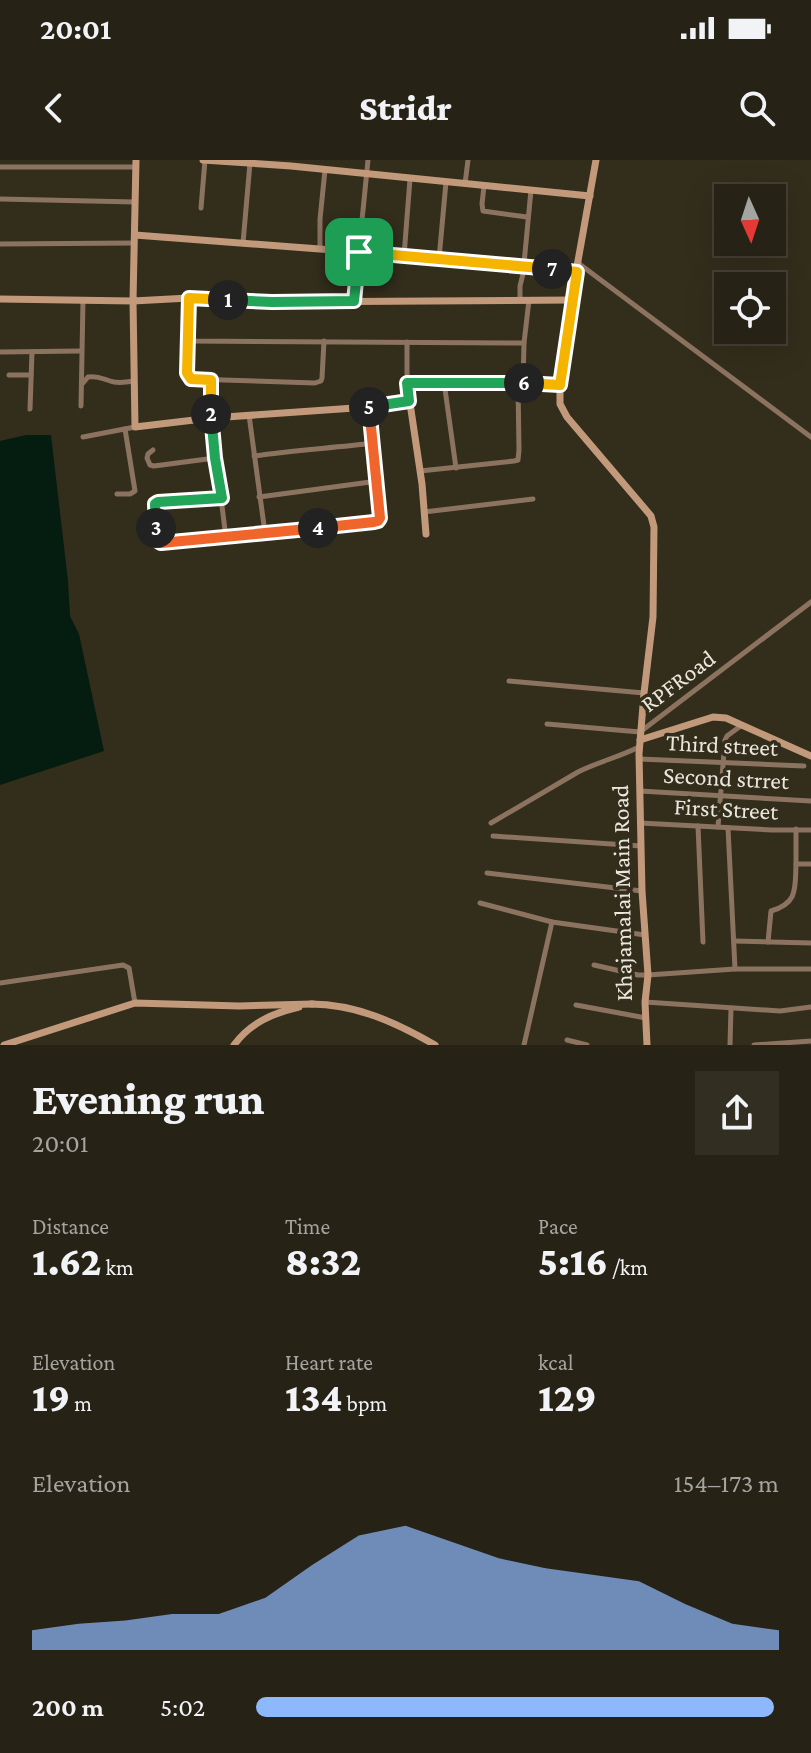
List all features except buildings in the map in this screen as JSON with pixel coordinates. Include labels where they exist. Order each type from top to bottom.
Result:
[{"type":"street","points":[[201,208],[204,160],[264,163],[590,196]]},
{"type":"street","points":[[354,301],[368,160]]},
{"type":"street","points":[[465,184],[468,160]]},
{"type":"street","points":[[407,383],[560,385],[571,300],[596,160]]},
{"type":"street","points":[[243,243],[250,163]]},
{"type":"street","points":[[0,167],[136,164],[133,301],[135,427]]},
{"type":"street","points":[[320,249],[325,170]]},
{"type":"street","points":[[404,256],[410,179]]},
{"type":"street","points":[[439,259],[446,182]]},
{"type":"street","points":[[484,186],[483,211],[527,217]]},
{"type":"street","points":[[420,471],[518,460],[524,343],[524,300],[520,286],[531,190]]},
{"type":"street","points":[[0,199],[136,202]]},
{"type":"street","points":[[0,244],[134,239],[243,243],[523,267],[577,267],[811,437]]},
{"type":"street","points":[[0,299],[133,301],[189,298],[272,302],[571,300]]},
{"type":"street","points":[[189,298],[188,377],[194,380],[319,382],[322,378],[324,341]]},
{"type":"street","points":[[81,406],[83,300]]},
{"type":"street","points":[[188,341],[524,343]]},
{"type":"street","points":[[407,342],[407,383],[426,534]]},
{"type":"street","points":[[0,352],[81,351]]},
{"type":"street","points":[[30,409],[32,352]]},
{"type":"street","points":[[9,375],[31,375]]},
{"type":"street","points":[[82,384],[88,377],[96,376],[111,382],[134,381]]},
{"type":"street","points":[[211,380],[211,418],[226,538]]},
{"type":"street","points":[[444,382],[456,468]]},
{"type":"street","name":"Khajamalai Main Road","points":[[560,385],[560,404],[567,417],[630,490],[653,522],[653,617],[639,759],[642,891],[648,975],[645,1002],[647,1045]]},
{"type":"street","points":[[83,437],[211,418],[369,407],[409,401]]},
{"type":"street","points":[[222,498],[155,504],[158,541],[226,538],[378,521],[381,513],[369,407]]},
{"type":"street","points":[[249,415],[265,533]]},
{"type":"street","points":[[117,494],[135,491],[125,429]]},
{"type":"street","points":[[254,456],[373,443]]},
{"type":"street","points":[[153,450],[147,458],[150,465],[215,458]]},
{"type":"street","points":[[259,497],[378,481]]},
{"type":"street","points":[[424,512],[533,499]]},
{"type":"street","name":"RPFRoad","points":[[547,724],[640,740],[811,602]]},
{"type":"street","points":[[509,681],[644,693]]},
{"type":"street","points":[[491,823],[578,772],[618,758],[640,740],[713,717],[742,724],[811,756]]},
{"type":"street","points":[[718,827],[725,740],[742,724]]},
{"type":"street","name":"Third street","points":[[639,759],[804,766]]},
{"type":"street","name":"Second strret","points":[[640,791],[811,801]]},
{"type":"street","name":"First Street","points":[[640,823],[811,830]]},
{"type":"street","points":[[698,826],[703,942]]},
{"type":"street","points":[[728,828],[735,969]]},
{"type":"street","points":[[768,942],[771,911],[787,905],[793,898],[796,829]]},
{"type":"street","points":[[493,836],[641,846]]},
{"type":"street","points":[[796,864],[811,864]]},
{"type":"street","points":[[487,873],[642,891]]},
{"type":"street","points":[[480,903],[552,922],[646,935]]},
{"type":"street","points":[[524,1045],[552,922]]},
{"type":"street","points":[[734,941],[811,943]]},
{"type":"street","points":[[0,983],[123,965],[129,968],[135,1003]]},
{"type":"street","points":[[594,965],[638,975],[735,969],[811,969]]},
{"type":"street","points":[[645,1002],[780,1011],[811,1007]]},
{"type":"street","points":[[4,1045],[135,1003],[336,1006],[387,1019],[435,1045]]},
{"type":"street","points":[[234,1045],[251,1026],[276,1013],[313,1004]]},
{"type":"street","points":[[576,1005],[646,1018]]},
{"type":"street","points":[[730,1045],[731,1008]]},
{"type":"street","points":[[567,1040],[587,1045]]},
{"type":"street","points":[[754,1045],[811,1041]]},
{"type":"shaded area","points":[[26,435],[51,435],[70,616],[79,634],[104,751],[0,785],[0,441]]},
{"type":"route","points":[[359,252],[577,272],[560,385],[407,383],[409,401],[369,407],[381,513],[378,521],[226,538],[158,541],[155,504],[222,498],[211,418],[211,380],[191,379],[187,373],[189,298],[272,302],[354,301],[359,252]]}]
